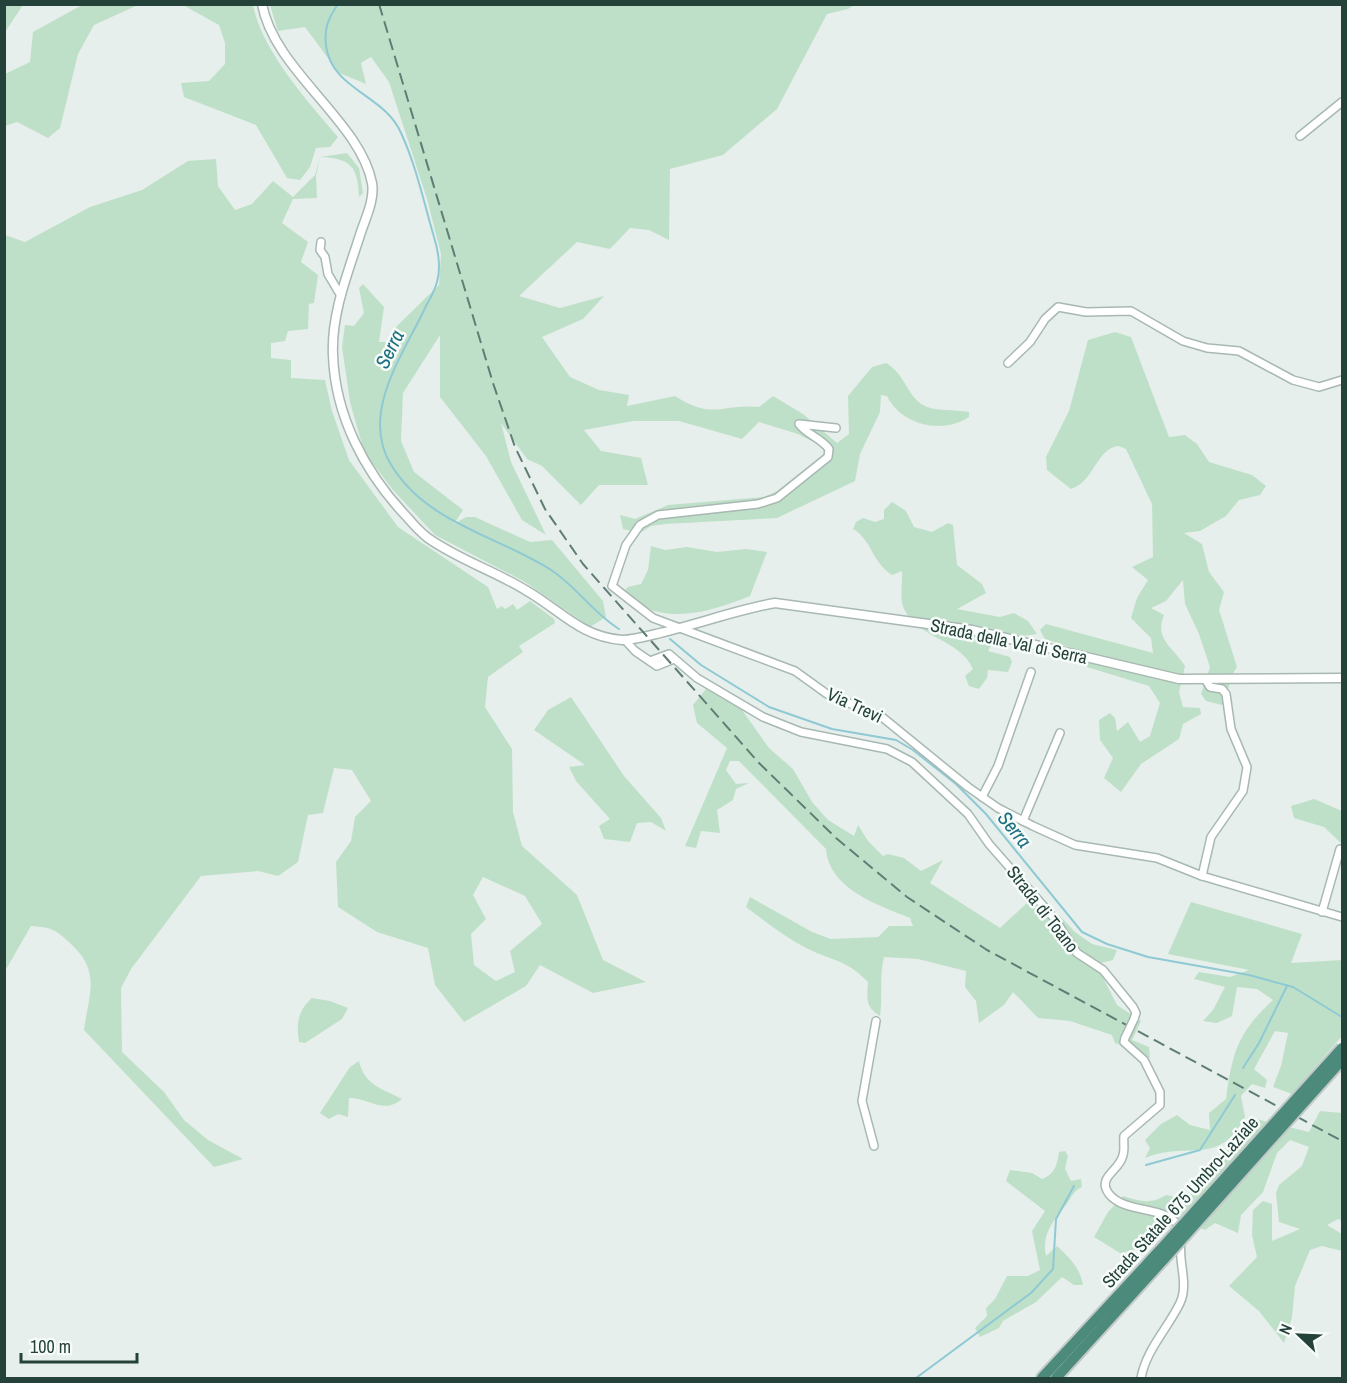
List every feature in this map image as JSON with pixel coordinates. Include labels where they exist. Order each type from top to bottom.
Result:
[{"type":"highway","name":"Strada Statale 675 Umbro-Laziale","points":[[1056,1378],[1342,1048]]},
{"type":"highway","name":"Strada Statale 675 Umbro-Laziale","points":[[1042,1378],[1163,1254],[1342,1060]]},
{"type":"street","name":"Strada della Val di Serra","points":[[262,4],[266,23],[278,44],[348,136],[364,162],[372,184],[371,202],[341,296],[333,354],[345,416],[354,444],[396,505],[426,536],[464,560],[507,579],[549,604],[575,627],[625,640],[678,629],[775,603],[972,630],[1179,679],[1342,678]]},
{"type":"street","points":[[1300,136],[1342,102]]},
{"type":"street","points":[[321,242],[320,250],[341,296]]},
{"type":"street","points":[[1008,363],[1030,342],[1045,319],[1058,308],[1086,312],[1131,311],[1183,341],[1207,348],[1239,351],[1293,380],[1319,387],[1342,380]]},
{"type":"street","points":[[678,629],[653,618],[612,586],[626,545],[640,525],[658,515],[758,504],[777,498],[828,457],[829,449],[821,438],[804,431],[799,424],[836,428]]},
{"type":"street","name":"Via Trevi","points":[[678,629],[795,671],[827,694],[882,717],[982,797],[1023,821],[1074,844],[1157,858],[1202,876],[1342,917]]},
{"type":"street","name":"Strada di Toano","points":[[625,640],[650,661],[662,666],[675,659],[705,684],[763,717],[801,732],[887,748],[912,762],[968,814],[989,844],[1054,918],[1077,953],[1103,970],[1133,1007],[1136,1013],[1124,1042],[1144,1060],[1160,1098],[1160,1105],[1124,1136],[1124,1154],[1120,1163],[1104,1183],[1110,1194],[1118,1201],[1172,1218],[1178,1224],[1182,1234],[1180,1251],[1184,1289],[1180,1303],[1163,1329],[1141,1378]]},
{"type":"street","points":[[982,797],[998,766],[1031,672]]},
{"type":"street","points":[[1202,876],[1210,837],[1243,791],[1247,767],[1231,729],[1226,694],[1221,689],[1210,687],[1205,679]]},
{"type":"street","points":[[1023,821],[1060,733]]},
{"type":"street","points":[[1322,912],[1340,849]]},
{"type":"street","points":[[874,1146],[862,1101],[876,1021]]},
{"type":"green space","points":[[4,5],[23,5],[5,32]]},
{"type":"green space","points":[[82,5],[138,5],[94,25],[78,54],[60,128],[48,138],[17,122],[5,126],[5,74],[30,62],[33,32]]},
{"type":"green space","points":[[183,5],[253,5],[258,22],[276,58],[300,92],[338,137],[330,147],[316,148],[310,167],[300,180],[287,178],[256,125],[184,97],[181,83],[209,81],[225,64],[225,43],[219,25]]},
{"type":"green space","points":[[270,5],[854,5],[848,9],[827,14],[777,109],[723,155],[670,169],[669,240],[649,230],[630,228],[610,249],[577,242],[519,296],[560,308],[604,296],[583,319],[542,337],[570,377],[599,390],[629,395],[627,406],[675,396],[699,408],[759,407],[773,396],[803,414],[837,443],[849,434],[848,396],[872,367],[886,363],[898,373],[913,396],[923,405],[933,409],[969,412],[969,417],[947,425],[923,424],[902,414],[887,396],[881,395],[880,412],[860,454],[855,481],[777,518],[665,524],[651,526],[640,533],[623,529],[620,515],[635,519],[668,505],[764,497],[777,491],[824,454],[822,446],[798,434],[759,422],[742,439],[679,421],[633,421],[584,430],[601,451],[641,458],[648,485],[599,485],[581,505],[542,466],[527,459],[501,423],[511,462],[546,535],[522,520],[486,456],[440,397],[440,335],[403,393],[401,441],[414,472],[463,510],[454,524],[466,517],[475,517],[530,542],[552,540],[603,601],[606,617],[590,627],[525,582],[435,535],[393,490],[364,452],[350,402],[342,347],[345,325],[354,326],[364,313],[359,288],[363,284],[384,307],[379,342],[387,342],[397,326],[439,285],[441,254],[427,199],[389,82],[371,57],[361,63],[366,84],[339,73],[305,27],[278,31]]},
{"type":"green space","points":[[347,153],[359,168],[363,193],[359,197],[357,178],[351,166],[339,159],[320,157]]},
{"type":"green space","points":[[320,157],[316,176],[317,198],[293,199],[282,223],[308,242],[301,262],[318,275],[314,303],[309,304],[308,329],[288,331],[285,341],[271,343],[271,358],[291,360],[291,378],[325,380],[332,411],[349,460],[398,527],[488,587],[497,609],[502,606],[505,609],[513,604],[517,610],[530,601],[554,619],[555,623],[519,646],[523,652],[488,677],[485,707],[512,749],[513,812],[522,846],[577,895],[603,960],[646,982],[593,993],[540,965],[526,986],[464,1022],[435,985],[428,948],[377,932],[338,907],[336,862],[351,841],[355,817],[371,801],[352,770],[334,768],[323,813],[308,815],[298,862],[278,876],[258,871],[201,876],[131,969],[121,988],[122,1052],[164,1092],[184,1120],[208,1140],[243,1159],[214,1167],[84,1030],[90,994],[90,974],[80,954],[71,944],[53,930],[31,926],[5,971],[5,235],[25,242],[90,207],[142,190],[188,161],[216,159],[218,186],[235,210],[252,204],[273,181],[293,197],[315,175]],"holes":[[[483,877],[525,896],[542,924],[510,951],[515,972],[496,981],[474,965],[471,934],[486,919],[473,895]]]},
{"type":"green space","points":[[1115,332],[1131,337],[1169,437],[1185,435],[1197,444],[1209,462],[1252,475],[1266,486],[1260,495],[1239,500],[1226,516],[1200,531],[1184,533],[1202,544],[1209,572],[1224,592],[1219,610],[1237,667],[1225,700],[1222,705],[1206,701],[1201,694],[1210,667],[1199,634],[1185,604],[1183,580],[1166,601],[1151,608],[1164,615],[1161,630],[1163,637],[1185,666],[1179,692],[1183,707],[1200,708],[1201,714],[1183,724],[1179,739],[1141,764],[1121,792],[1104,778],[1113,758],[1100,740],[1099,720],[1110,713],[1115,718],[1117,731],[1128,722],[1140,742],[1150,736],[1160,703],[1149,686],[1087,667],[1083,652],[1045,639],[1040,630],[1046,624],[1153,653],[1151,638],[1131,618],[1137,598],[1148,580],[1132,567],[1153,557],[1152,504],[1126,449],[1119,446],[1105,452],[1085,479],[1071,489],[1047,470],[1046,457],[1069,411],[1088,340]]},
{"type":"green space","points":[[892,502],[906,511],[914,527],[932,532],[948,523],[953,525],[957,565],[982,584],[986,593],[957,609],[1000,617],[1014,613],[1028,621],[1037,634],[994,640],[988,651],[1010,657],[1012,662],[1008,672],[988,670],[987,678],[979,689],[969,686],[965,676],[973,669],[967,659],[959,651],[919,627],[904,609],[901,595],[902,571],[892,575],[885,569],[860,534],[853,529],[856,522],[863,518],[875,522],[884,519],[884,510]]},
{"type":"green space","points":[[651,546],[665,550],[687,547],[717,552],[746,549],[767,552],[750,596],[701,611],[668,614],[637,603],[624,591],[628,587],[641,584],[648,570]]},
{"type":"green space","points":[[706,689],[742,710],[769,748],[793,769],[812,802],[828,820],[854,836],[858,825],[868,841],[883,856],[888,854],[904,858],[921,871],[943,860],[930,883],[1000,928],[1028,902],[1059,915],[1075,932],[1092,944],[1117,950],[1113,960],[1096,964],[1117,1005],[1141,1021],[1132,1040],[1149,1047],[1150,1058],[1115,1043],[1112,1035],[1070,1021],[1038,1018],[1013,992],[1004,1005],[979,1023],[976,1001],[965,987],[966,971],[918,959],[884,957],[880,1016],[869,1006],[868,982],[853,969],[800,945],[746,907],[750,897],[812,932],[831,939],[878,937],[889,926],[913,926],[910,918],[870,901],[845,885],[829,863],[826,849],[739,761],[730,761],[726,770],[736,784],[749,783],[736,789],[733,800],[717,810],[720,833],[701,831],[696,848],[685,846],[727,748],[697,723],[693,705]]},
{"type":"green space","points":[[571,697],[624,776],[661,818],[666,831],[651,822],[637,823],[630,842],[604,839],[599,826],[610,819],[576,781],[569,767],[585,765],[534,730],[548,710]]},
{"type":"green space","points":[[1314,799],[1342,811],[1342,844],[1324,827],[1294,818],[1291,806]]},
{"type":"green space","points":[[1191,902],[1302,934],[1291,963],[1342,960],[1342,1036],[1292,1094],[1273,1087],[1281,1066],[1288,1033],[1275,1031],[1254,1069],[1267,1080],[1265,1088],[1252,1084],[1241,1096],[1245,1117],[1235,1133],[1213,1148],[1161,1153],[1145,1158],[1150,1148],[1145,1140],[1161,1124],[1177,1115],[1190,1125],[1210,1130],[1209,1113],[1226,1099],[1234,1056],[1244,1033],[1273,1000],[1257,989],[1237,987],[1232,1016],[1217,1023],[1203,1021],[1213,1010],[1225,987],[1194,979],[1199,972],[1230,977],[1249,970],[1168,954]]},
{"type":"green space","points":[[312,998],[330,1001],[348,1008],[342,1019],[305,1043],[299,1042],[299,1018],[304,1007]]},
{"type":"green space","points":[[359,1061],[365,1076],[370,1081],[402,1099],[395,1104],[382,1106],[349,1098],[348,1117],[338,1114],[329,1119],[320,1113],[350,1067]]},
{"type":"green space","points":[[1320,1111],[1342,1113],[1342,1221],[1338,1219],[1327,1225],[1342,1234],[1342,1251],[1322,1246],[1310,1250],[1295,1286],[1292,1317],[1284,1343],[1259,1311],[1229,1286],[1257,1257],[1252,1235],[1253,1210],[1263,1201],[1272,1204],[1272,1241],[1300,1229],[1279,1222],[1276,1193],[1279,1185],[1302,1166],[1309,1147],[1290,1140],[1277,1153],[1263,1192],[1241,1215],[1238,1233],[1215,1223],[1205,1230],[1179,1220],[1140,1249],[1120,1253],[1094,1237],[1108,1212],[1123,1196],[1145,1201],[1166,1195],[1175,1197],[1180,1213],[1199,1178],[1256,1119],[1309,1132]]},
{"type":"green space","points":[[1065,1151],[1068,1156],[1065,1169],[1071,1181],[1081,1179],[1082,1187],[1075,1192],[1053,1222],[1045,1241],[1046,1256],[1057,1246],[1077,1268],[1083,1285],[1074,1285],[1062,1277],[1036,1302],[1003,1321],[999,1328],[980,1337],[975,1328],[987,1316],[986,1308],[995,1299],[1007,1276],[1028,1276],[1040,1270],[1032,1231],[1045,1211],[1006,1181],[1010,1170],[1032,1173],[1042,1179],[1055,1168],[1059,1152]]},
{"type":"waterway","name":"Serra","points":[[338,4],[326,29],[326,46],[330,61],[348,83],[393,120],[401,133],[419,184],[438,259],[439,271],[435,288],[397,362],[383,403],[380,423],[382,443],[390,463],[422,500],[463,526],[551,570],[619,629]]},
{"type":"waterway","name":"Serra","points":[[670,639],[701,665],[769,707],[832,729],[896,740],[913,750],[956,784],[986,814],[1082,932],[1107,944],[1148,957],[1249,975],[1293,987],[1342,1017]]},
{"type":"waterway","points":[[1243,1068],[1259,1043],[1287,986]]},
{"type":"waterway","points":[[1146,1165],[1200,1150],[1235,1095]]},
{"type":"waterway","points":[[916,1378],[1031,1293],[1053,1269],[1056,1219],[1074,1186]]},
{"type":"railway","points":[[379,4],[493,383],[515,447],[545,509],[583,564],[759,763],[836,838],[907,897],[987,950],[1342,1141]]}]
